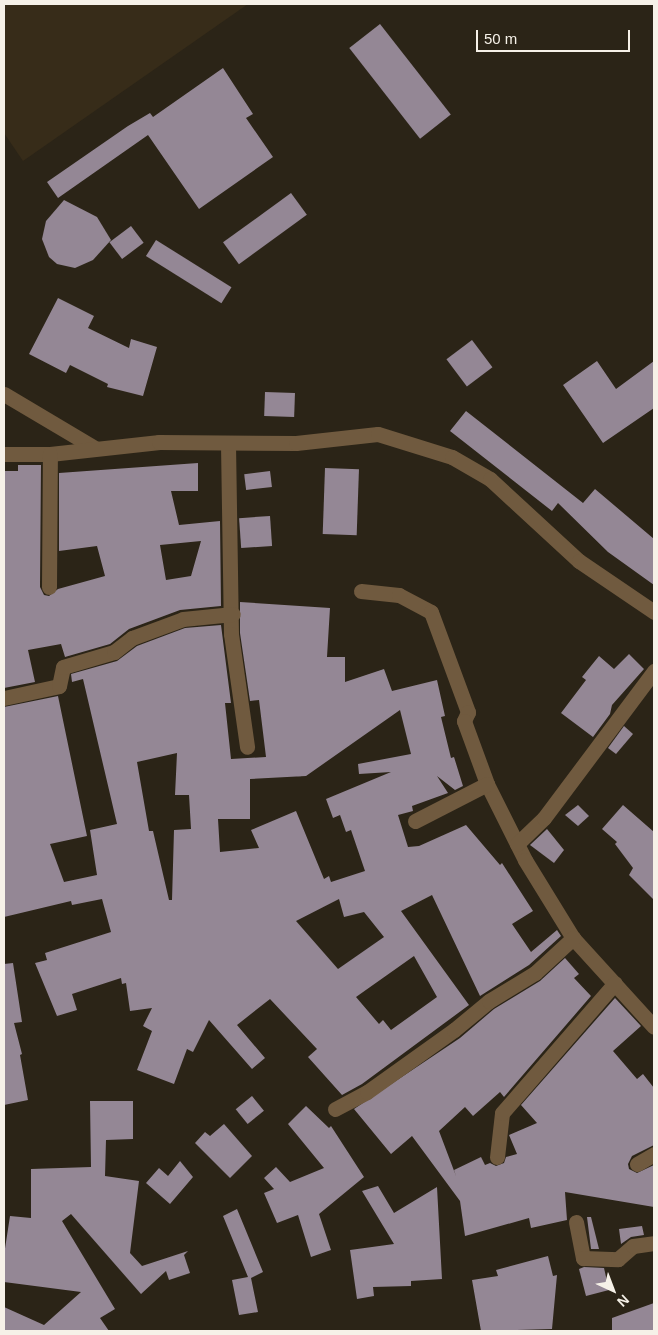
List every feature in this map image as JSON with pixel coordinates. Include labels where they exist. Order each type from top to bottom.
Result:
[{"type":"street","points":[[4,394],[95,448]]},
{"type":"street","points":[[4,454],[50,454],[159,442],[296,443],[378,434],[452,457],[490,480],[578,561],[654,612]]},
{"type":"street","points":[[228,444],[233,614],[231,634],[247,747]]},
{"type":"street","points":[[49,587],[50,454]]},
{"type":"street","points":[[361,592],[399,595],[431,612],[468,712],[464,721],[487,784],[518,844],[573,938],[654,1027]]},
{"type":"street","points":[[4,698],[59,686],[63,667],[114,652],[132,638],[183,619],[233,614]]},
{"type":"street","points":[[518,844],[544,818],[654,671]]},
{"type":"street","points":[[415,821],[487,784]]},
{"type":"street","points":[[336,1109],[367,1092],[454,1030],[489,1001],[535,973],[573,938]]},
{"type":"street","points":[[497,1156],[502,1113],[615,983]]},
{"type":"street","points":[[637,1164],[654,1154]]},
{"type":"street","points":[[576,1222],[583,1258],[618,1259],[633,1246],[654,1243]]},
{"type":"shaded area","points":[[4,4],[248,4],[23,161],[4,133]]},
{"type":"building","points":[[380,24],[451,115],[420,139],[349,48]]},
{"type":"building","points":[[223,68],[253,114],[246,118],[273,157],[199,209],[148,135],[58,198],[47,182],[128,126],[150,113],[153,117]]},
{"type":"building","points":[[291,193],[307,215],[239,264],[223,242]]},
{"type":"building","points":[[64,200],[97,217],[111,240],[93,260],[75,268],[57,264],[49,257],[42,239],[46,221]]},
{"type":"building","points":[[131,226],[144,243],[122,259],[109,242]]},
{"type":"building","points":[[156,240],[231,287],[221,303],[146,256]]},
{"type":"building","points":[[58,298],[94,316],[88,328],[129,348],[131,339],[157,347],[143,396],[107,387],[108,384],[70,365],[66,373],[29,354]]},
{"type":"building","points":[[472,340],[492,367],[467,386],[446,359]]},
{"type":"building","points":[[597,361],[616,389],[654,361],[654,408],[603,443],[563,385]]},
{"type":"building","points":[[265,392],[295,393],[294,417],[264,416]]},
{"type":"building","points":[[466,411],[583,503],[595,489],[654,539],[654,585],[608,552],[558,503],[552,511],[450,431]]},
{"type":"building","points":[[198,463],[198,491],[171,491],[179,525],[220,521],[221,606],[180,610],[129,629],[110,644],[65,657],[61,644],[28,650],[35,682],[4,688],[4,471],[18,471],[18,465],[41,465],[40,587],[44,595],[49,596],[58,589],[105,576],[97,546],[59,551],[59,473]],"holes":[[[201,541],[191,576],[166,580],[160,545]]]},
{"type":"building","points":[[325,468],[359,469],[357,535],[323,534]]},
{"type":"building","points":[[270,471],[272,487],[246,490],[244,474]]},
{"type":"building","points":[[270,516],[272,546],[241,548],[239,518]]},
{"type":"building","points":[[240,602],[330,608],[327,657],[345,657],[345,682],[384,669],[392,691],[437,680],[445,716],[441,717],[451,758],[454,757],[463,786],[455,790],[437,776],[448,793],[412,806],[413,811],[398,815],[408,847],[419,846],[466,825],[500,865],[502,863],[533,911],[512,924],[531,952],[557,930],[561,936],[529,965],[480,996],[432,895],[401,911],[469,1005],[362,1084],[342,1095],[308,1057],[317,1049],[270,999],[237,1025],[265,1058],[252,1069],[209,1020],[193,1052],[187,1049],[174,1084],[137,1070],[152,1031],[143,1026],[152,1008],[130,1011],[126,983],[122,984],[121,978],[72,994],[77,1010],[57,1016],[35,963],[47,960],[45,953],[111,932],[102,899],[72,905],[71,901],[4,917],[4,707],[58,696],[87,836],[50,844],[64,882],[97,875],[90,830],[117,824],[83,679],[72,682],[71,674],[117,661],[137,646],[185,628],[221,625],[231,703],[225,703],[231,759],[266,757],[259,700],[250,701],[240,633]],"holes":[[[400,710],[411,754],[358,764],[359,774],[391,772],[326,799],[333,818],[340,815],[346,832],[351,830],[365,871],[331,882],[329,876],[324,879],[296,811],[251,830],[259,848],[220,852],[218,819],[250,819],[250,779],[306,776]],[[177,753],[175,795],[189,795],[191,829],[174,830],[172,900],[169,900],[153,831],[149,831],[137,762]],[[339,899],[344,917],[364,912],[384,937],[338,969],[296,921]],[[414,956],[437,997],[391,1030],[383,1020],[379,1024],[356,997]]]},
{"type":"building","points":[[629,654],[644,669],[612,705],[610,714],[593,737],[561,713],[586,680],[582,677],[599,656],[614,669]]},
{"type":"building","points":[[624,726],[633,734],[616,754],[608,748]]},
{"type":"building","points":[[578,805],[589,816],[578,826],[565,815]]},
{"type":"building","points":[[623,805],[654,832],[654,900],[629,875],[633,868],[615,844],[617,842],[602,829]]},
{"type":"building","points":[[547,829],[564,850],[554,863],[530,845]]},
{"type":"building","points":[[565,958],[579,974],[574,978],[591,996],[504,1097],[500,1092],[473,1116],[465,1107],[439,1131],[456,1176],[454,1170],[481,1157],[485,1165],[490,1163],[496,1166],[504,1163],[506,1157],[517,1154],[509,1135],[537,1123],[521,1105],[615,998],[641,1026],[613,1051],[637,1079],[643,1074],[654,1088],[654,1145],[632,1156],[628,1164],[629,1169],[637,1173],[654,1165],[654,1207],[565,1192],[567,1220],[531,1228],[529,1218],[465,1236],[460,1201],[412,1136],[391,1154],[354,1109],[460,1038],[494,1009],[540,981]]},
{"type":"building","points":[[13,963],[22,1022],[14,1023],[22,1054],[20,1055],[28,1100],[4,1105],[4,964]]},
{"type":"building","points":[[252,1096],[264,1111],[248,1124],[236,1109]]},
{"type":"building","points":[[90,1101],[133,1101],[133,1139],[106,1140],[105,1176],[139,1181],[130,1253],[142,1266],[188,1251],[184,1255],[190,1273],[169,1280],[166,1271],[141,1294],[71,1214],[62,1221],[115,1309],[100,1318],[109,1331],[4,1331],[4,1307],[44,1325],[81,1292],[4,1282],[4,1255],[10,1216],[31,1218],[31,1169],[91,1167]]},
{"type":"building","points":[[306,1106],[329,1128],[331,1126],[364,1177],[319,1214],[331,1250],[311,1257],[298,1215],[277,1223],[264,1193],[274,1189],[264,1178],[276,1167],[290,1182],[324,1168],[288,1124]]},
{"type":"building","points":[[224,1124],[252,1156],[230,1178],[195,1143],[205,1132],[210,1136]]},
{"type":"building","points":[[180,1161],[193,1177],[170,1204],[146,1183],[159,1168],[168,1176]]},
{"type":"building","points":[[378,1186],[394,1213],[437,1187],[442,1279],[411,1281],[411,1286],[373,1287],[374,1296],[357,1299],[350,1250],[394,1244],[362,1191]]},
{"type":"building","points":[[237,1209],[263,1272],[251,1278],[258,1312],[239,1315],[232,1280],[248,1277],[223,1216]]},
{"type":"building","points":[[587,1217],[591,1217],[599,1249],[591,1249]]},
{"type":"building","points":[[642,1226],[644,1235],[631,1237],[621,1244],[619,1229]]},
{"type":"building","points":[[548,1256],[553,1276],[557,1275],[552,1329],[481,1331],[472,1280],[498,1276],[496,1270]]},
{"type":"building","points":[[584,1267],[604,1268],[609,1290],[586,1296],[579,1269]]},
{"type":"building","points":[[654,1303],[654,1331],[612,1331],[612,1318]]}]
